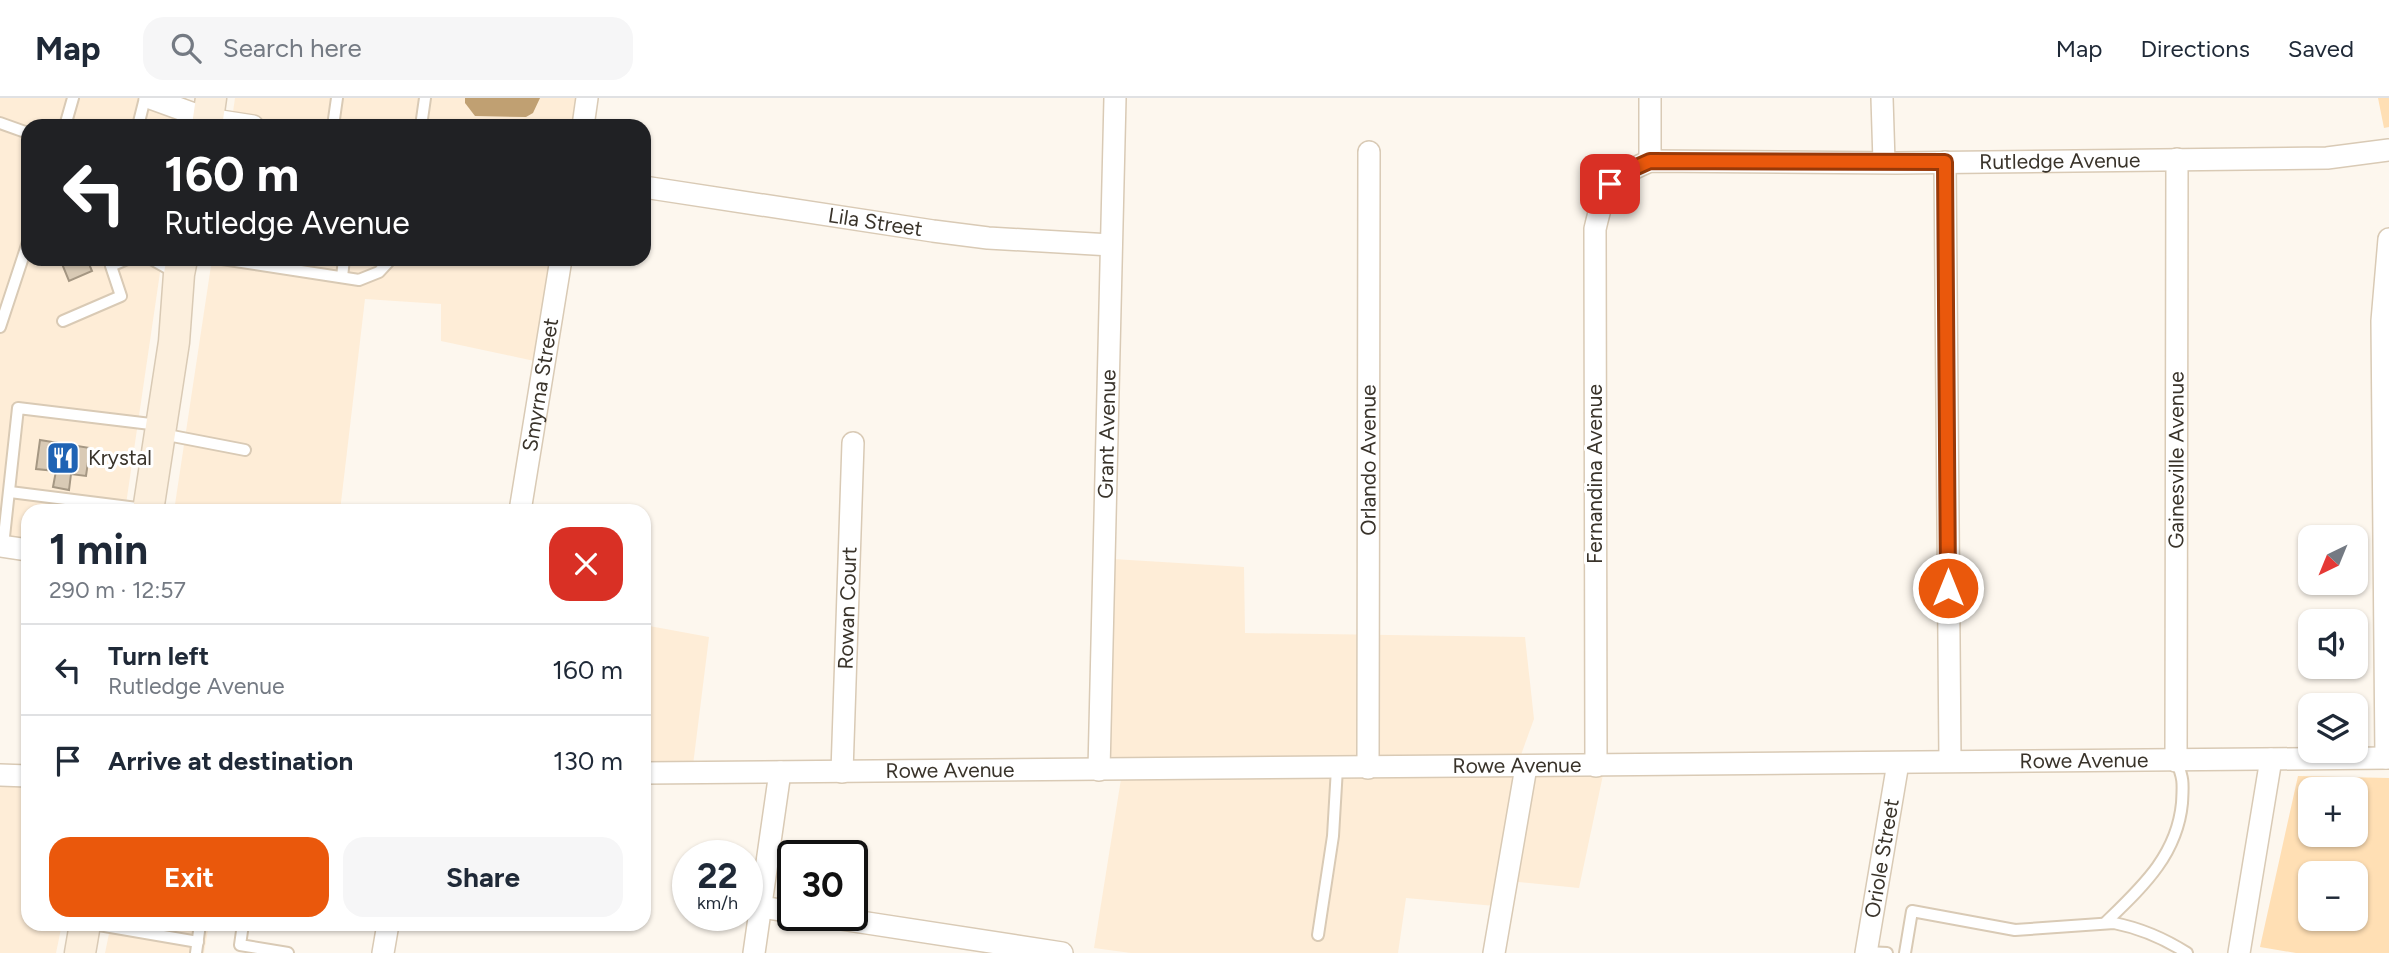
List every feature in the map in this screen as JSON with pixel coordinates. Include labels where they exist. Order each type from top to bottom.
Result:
[{"type":"main road","points":[[149,504],[174,342],[181,267]]},
{"type":"main road","points":[[80,953],[84,931]]},
{"type":"street","points":[[148,98],[227,119]]},
{"type":"street","points":[[584,119],[587,98]]},
{"type":"street","name":"Grant Avenue","points":[[1099,770],[1115,98]]},
{"type":"street","points":[[1650,98],[1650,161]]},
{"type":"street","points":[[1882,98],[1884,162]]},
{"type":"street","name":"Rutledge Avenue","points":[[1610,184],[1650,161],[1945,162],[2327,158],[2389,150]]},
{"type":"street","name":"Orlando Avenue","points":[[1368,768],[1369,152]]},
{"type":"street","name":"Gainesville Avenue","points":[[2176,159],[2176,761]]},
{"type":"street","points":[[1945,162],[1950,761]]},
{"type":"street","name":"Fernandina Avenue","points":[[1596,766],[1595,229],[1601,204],[1610,184]]},
{"type":"street","name":"Lila Street","points":[[651,188],[988,238],[1111,245]]},
{"type":"street","points":[[2388,758],[2382,321],[2389,239]]},
{"type":"street","name":"Smyrna Street","points":[[521,504],[560,266]]},
{"type":"street","name":"Rowan Court","points":[[842,772],[853,443]]},
{"type":"street","points":[[1,546],[21,549]]},
{"type":"street","name":"Rowe Avenue","points":[[651,773],[2388,758]]},
{"type":"street","points":[[2239,953],[2271,759]]},
{"type":"street","name":"Oriole Street","points":[[1873,953],[1898,763]]},
{"type":"street","points":[[1494,953],[1526,767]]},
{"type":"street","points":[[763,900],[780,772]]},
{"type":"street","points":[[0,775],[21,776]]},
{"type":"street","points":[[868,923],[1062,953]]},
{"type":"street","points":[[383,953],[387,931]]},
{"type":"street","points":[[754,953],[758,931]]},
{"type":"lane","points":[[67,119],[73,98]]},
{"type":"lane","points":[[140,119],[148,98]]},
{"type":"lane","points":[[334,119],[337,98]]},
{"type":"lane","points":[[422,119],[425,98]]},
{"type":"lane","points":[[0,123],[21,130]]},
{"type":"lane","points":[[0,327],[21,263]]},
{"type":"lane","points":[[63,321],[121,296],[111,266]]},
{"type":"lane","points":[[269,266],[359,280],[371,277],[385,266]]},
{"type":"lane","points":[[342,277],[343,266]]},
{"type":"lane","points":[[1,546],[19,408],[160,430],[245,450]]},
{"type":"lane","points":[[10,492],[102,504]]},
{"type":"lane","points":[[2105,923],[2146,883],[2165,856],[2180,824],[2184,777],[2176,761]]},
{"type":"lane","points":[[1318,935],[1333,836],[1336,768]]},
{"type":"lane","points":[[1905,953],[1912,911],[2015,930],[2105,923],[2129,926],[2175,945],[2187,953]]},
{"type":"lane","points":[[125,931],[197,947]]},
{"type":"lane","points":[[242,931],[240,945],[283,953]]},
{"type":"shaded area","points":[[0,98],[186,98],[183,119],[21,119],[21,266],[161,266],[126,504],[21,504],[21,559],[0,555]]},
{"type":"shaded area","points":[[235,98],[578,98],[574,119],[232,119]]},
{"type":"shaded area","points":[[465,98],[540,98],[533,113],[526,117],[475,116],[465,103]]},
{"type":"shaded area","points":[[2378,98],[2389,98],[2389,127],[2384,128]]},
{"type":"shaded area","points":[[211,266],[552,266],[539,362],[441,341],[441,304],[365,299],[341,504],[175,504]]},
{"type":"shaded area","points":[[1113,559],[1244,567],[1245,633],[1525,637],[1534,719],[1513,777],[1603,775],[1579,888],[1499,880],[1495,906],[1406,898],[1398,953],[1131,953],[1094,948],[1121,779],[1105,778]]},
{"type":"shaded area","points":[[651,626],[709,637],[691,781],[651,781]]},
{"type":"shaded area","points":[[2298,776],[2344,777],[2298,777],[2298,847],[2368,847],[2368,778],[2389,778],[2389,953],[2296,953],[2260,947]]},
{"type":"shaded area","points":[[0,783],[21,785],[21,931],[61,931],[56,953],[0,953]]},
{"type":"shaded area","points":[[110,931],[208,931],[204,953],[105,953]]},
{"type":"building","points":[[63,266],[90,266],[92,271],[69,281]]},
{"type":"building","name":"Krystal","points":[[40,440],[90,448],[86,476],[71,474],[69,490],[53,487],[56,471],[36,469]]},
{"type":"place","name":"Krystal","points":[[63,458]]},
{"type":"route","points":[[1610,184],[1650,161],[1945,162],[1948,588]]}]
